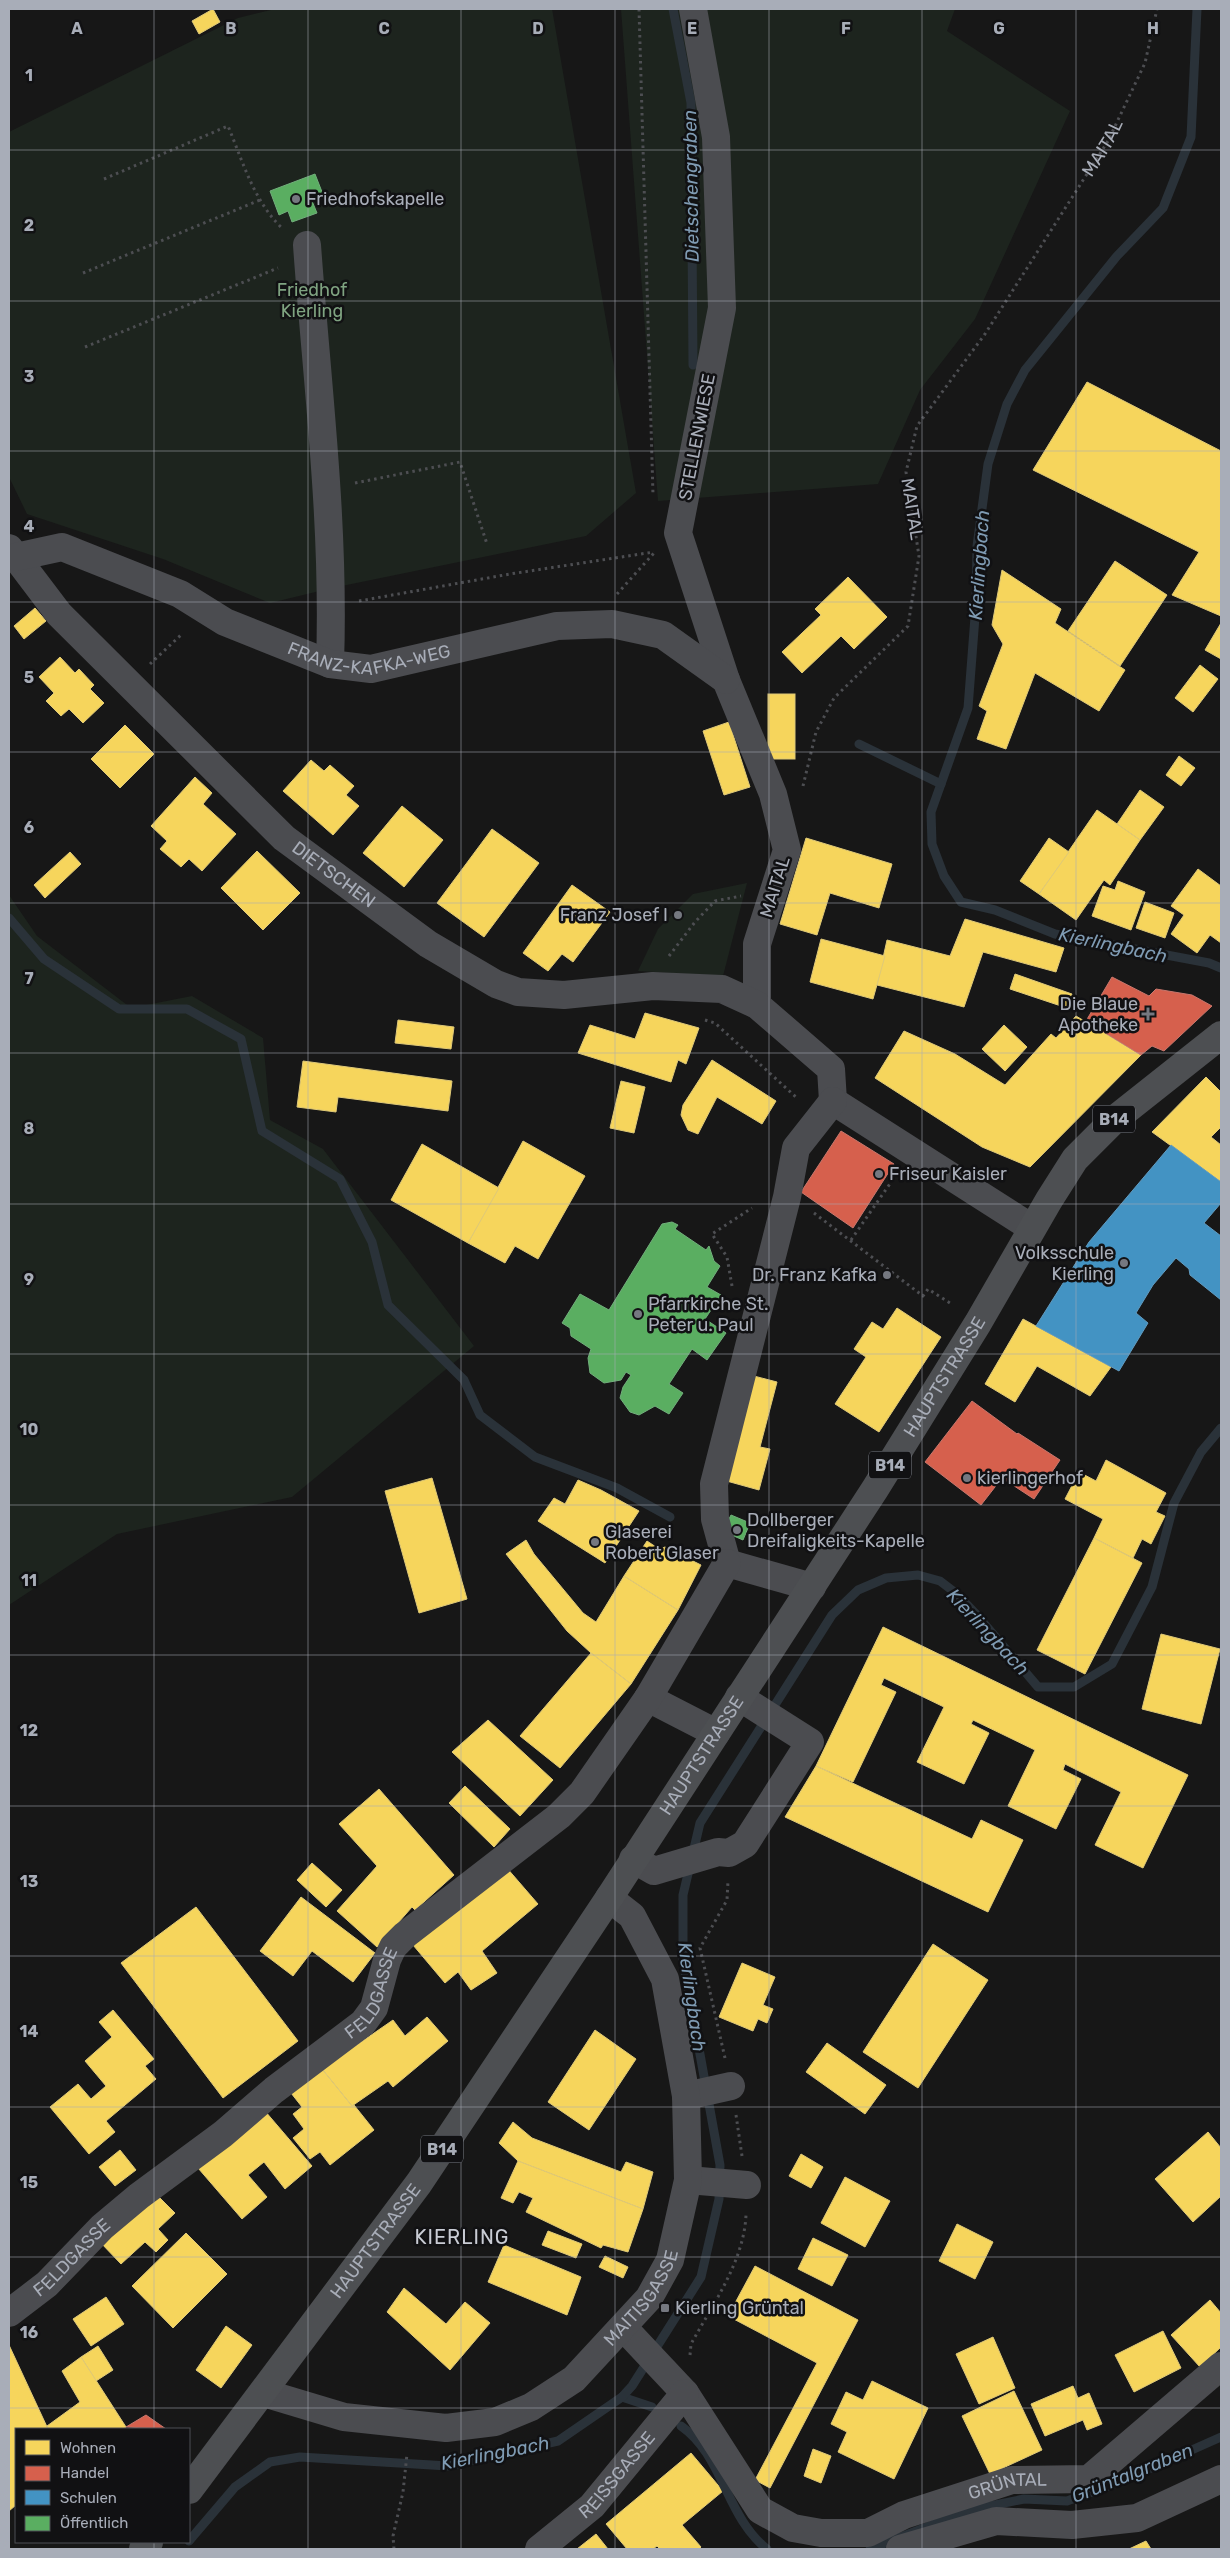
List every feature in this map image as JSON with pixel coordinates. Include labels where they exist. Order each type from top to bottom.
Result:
[{"type":"main road","name":"HAUPTSTRASSE","points":[[190,2489],[264,2393],[419,2183],[609,1898],[716,1733],[749,1703],[812,1587],[978,1323],[1032,1228],[1076,1159],[1114,1119],[1221,1035]]},
{"type":"street","name":"STELLENWIESE","points":[[693,9],[716,137],[722,308],[678,533],[726,680],[773,794],[787,850]]},
{"type":"street","points":[[307,250],[328,488],[332,606],[330,664]]},
{"type":"street","name":"FRANZ-KAFKA-WEG","points":[[12,552],[62,547],[180,594],[225,622],[330,664],[371,669],[557,626],[612,624],[663,635],[726,680]]},
{"type":"street","name":"DIETSCHEN","points":[[12,552],[59,614],[132,689],[284,838],[428,944],[496,984],[518,992],[564,995],[653,986],[722,989],[757,1005],[831,1069],[833,1101]]},
{"type":"street","name":"MAITAL","points":[[757,1005],[758,944],[787,850]]},
{"type":"street","points":[[716,1733],[648,1698],[727,1564],[715,1520],[714,1484],[787,1197],[796,1148],[833,1101],[1032,1228]]},
{"type":"street","points":[[727,1564],[812,1587]]},
{"type":"street","name":"FELDGASSE","points":[[9,2313],[47,2284],[102,2227],[139,2196],[223,2134],[274,2090],[363,2023],[374,2008],[387,1960],[393,1947],[405,1935],[559,1816],[582,1793],[648,1698]]},
{"type":"street","points":[[633,1859],[654,1871],[724,1853],[745,1844],[810,1742],[749,1703]]},
{"type":"street","name":"MAITISGASSE","points":[[264,2393],[344,2417],[446,2428],[495,2422],[531,2407],[574,2379],[650,2298],[670,2260],[688,2180],[686,2096],[665,1979],[632,1916],[609,1898]]},
{"type":"street","points":[[686,2096],[731,2086]]},
{"type":"street","points":[[688,2180],[747,2185]]},
{"type":"street","name":"GRÜNTAL","points":[[623,2327],[679,2386],[760,2510],[793,2528],[821,2533],[868,2533],[904,2515],[1012,2480],[1089,2479],[1221,2366]]},
{"type":"street","name":"REISSGASSE","points":[[539,2549],[592,2506],[679,2386]]},
{"type":"street","name":"GRÜNTAL","points":[[900,2549],[996,2521],[1072,2525],[1137,2518],[1221,2479]]},
{"type":"street","name":"GRÜNTAL","points":[[821,2533],[848,2549]]},
{"type":"path","points":[[638,9],[653,503]]},
{"type":"path","name":"MAITAL","points":[[800,796],[816,732],[834,698],[908,626],[920,556],[906,472],[916,426],[985,334],[1108,141],[1145,63],[1157,9]]},
{"type":"path","points":[[84,347],[307,250],[267,214],[228,126],[104,179]]},
{"type":"path","points":[[83,273],[260,200]]},
{"type":"path","points":[[328,488],[460,462],[487,544]]},
{"type":"path","points":[[654,542],[655,552],[659,561]]},
{"type":"path","points":[[332,606],[510,574],[655,552]]},
{"type":"path","points":[[618,592],[655,552]]},
{"type":"path","points":[[132,689],[145,670],[180,633],[225,622]]},
{"type":"path","points":[[653,986],[674,948],[715,901],[744,896],[772,898]]},
{"type":"path","points":[[698,1018],[715,1023],[799,1100],[833,1101]]},
{"type":"path","points":[[850,1240],[912,1152]]},
{"type":"path","points":[[827,1221],[923,1296],[928,1289],[945,1298]]},
{"type":"path","points":[[712,1234],[728,1257],[734,1293]]},
{"type":"path","points":[[679,2386],[692,2344],[736,2261],[745,2236],[747,2185],[731,2086],[700,1948],[727,1900],[724,1853]]},
{"type":"path","points":[[394,2549],[393,2536],[403,2492],[408,2449]]},
{"type":"green space","name":"Friedhof Kierling","points":[[275,9],[552,9],[636,493],[586,536],[332,588],[270,603],[163,559],[27,514],[9,477],[9,132],[238,18]]},
{"type":"green space","points":[[621,9],[955,9],[947,31],[1070,111],[975,319],[920,390],[878,484],[658,501]]},
{"type":"green space","points":[[747,883],[723,976],[638,971],[658,929],[693,894]]},
{"type":"green space","points":[[9,895],[37,936],[131,1008],[192,996],[263,1038],[270,1120],[323,1149],[474,1346],[292,1497],[117,1534],[9,1605]]},
{"type":"building: Wohnen","points":[[213,9],[220,22],[199,34],[192,21]]},
{"type":"building: Wohnen","points":[[1087,382],[1221,451],[1221,616],[1172,595],[1199,552],[1033,470]]},
{"type":"building: Wohnen","points":[[1115,561],[1167,595],[1120,666],[1068,631]]},
{"type":"building: Wohnen","points":[[1002,570],[1061,609],[1055,623],[1125,670],[1099,711],[1035,673],[1006,749],[977,739],[987,711],[979,706],[1003,644],[992,625]]},
{"type":"building: Wohnen","points":[[848,577],[887,617],[854,649],[841,636],[802,673],[782,652],[821,615],[815,609]]},
{"type":"building: Wohnen","points":[[35,608],[46,621],[24,639],[14,626]]},
{"type":"building: Wohnen","points":[[1221,623],[1221,659],[1205,650]]},
{"type":"building: Wohnen","points":[[60,657],[75,673],[79,669],[94,685],[90,689],[104,703],[83,723],[69,709],[61,716],[46,701],[54,693],[39,677]]},
{"type":"building: Wohnen","points":[[1200,665],[1218,679],[1193,712],[1175,698]]},
{"type":"building: Wohnen","points":[[768,694],[795,694],[795,759],[768,759]]},
{"type":"building: Wohnen","points":[[729,722],[750,787],[724,795],[703,731]]},
{"type":"building: Wohnen","points":[[125,725],[154,754],[120,788],[91,759]]},
{"type":"building: Wohnen","points":[[1179,756],[1195,768],[1181,786],[1166,775]]},
{"type":"building: Wohnen","points":[[311,760],[324,771],[330,765],[354,786],[346,795],[359,806],[333,835],[283,791]]},
{"type":"building: Wohnen","points":[[195,777],[212,793],[203,804],[236,834],[202,871],[189,859],[181,867],[160,849],[167,841],[151,826]]},
{"type":"building: Wohnen","points":[[1140,790],[1164,807],[1140,840],[1117,824]]},
{"type":"building: Wohnen","points":[[402,806],[443,840],[404,887],[363,853]]},
{"type":"building: Wohnen","points":[[1097,810],[1140,840],[1110,885],[1104,880],[1076,920],[1039,894]]},
{"type":"building: Wohnen","points":[[492,829],[539,863],[484,937],[437,903]]},
{"type":"building: Wohnen","points":[[806,838],[892,864],[879,908],[830,893],[817,935],[780,924]]},
{"type":"building: Wohnen","points":[[1049,838],[1069,852],[1039,894],[1020,881]]},
{"type":"building: Wohnen","points":[[257,851],[300,893],[263,930],[221,888]]},
{"type":"building: Wohnen","points":[[70,852],[81,864],[45,898],[34,885]]},
{"type":"building: Wohnen","points":[[1198,869],[1221,886],[1221,943],[1210,935],[1197,953],[1171,934],[1184,915],[1171,906]]},
{"type":"building: Wohnen","points":[[1118,881],[1145,892],[1131,930],[1092,916],[1103,886],[1115,890]]},
{"type":"building: Wohnen","points":[[572,885],[610,912],[573,962],[562,954],[548,971],[523,953]]},
{"type":"building: Wohnen","points":[[1145,902],[1174,913],[1165,938],[1136,928]]},
{"type":"building: Wohnen","points":[[965,919],[1064,948],[1056,972],[983,952],[964,1007],[877,985],[887,940],[950,956]]},
{"type":"building: Wohnen","points":[[821,939],[885,956],[873,999],[810,982]]},
{"type":"building: Wohnen","points":[[1015,974],[1072,994],[1067,1008],[1010,989]]},
{"type":"building: Wohnen","points":[[645,1013],[699,1028],[686,1064],[678,1060],[671,1082],[578,1053],[590,1025],[635,1039]]},
{"type":"building: Wohnen","points":[[1076,1016],[1141,1055],[1030,1167],[982,1147],[875,1078],[904,1031],[955,1054],[1005,1085],[1051,1034],[1056,1038]]},
{"type":"building: Wohnen","points":[[398,1020],[454,1027],[451,1049],[395,1043]]},
{"type":"building: Wohnen","points":[[1004,1025],[1027,1047],[1005,1071],[982,1049]]},
{"type":"building: Wohnen","points":[[712,1060],[776,1101],[762,1124],[717,1097],[698,1134],[688,1130],[681,1115],[683,1105]]},
{"type":"building: Wohnen","points":[[303,1061],[452,1081],[448,1111],[338,1097],[336,1112],[297,1107]]},
{"type":"building: Wohnen","points":[[1206,1077],[1221,1092],[1221,1127],[1211,1137],[1221,1145],[1221,1182],[1152,1132]]},
{"type":"building: Wohnen","points":[[621,1081],[645,1087],[634,1133],[610,1128]]},
{"type":"building: Wohnen","points":[[523,1141],[585,1176],[538,1259],[515,1246],[505,1263],[468,1243]]},
{"type":"building: Wohnen","points":[[422,1144],[499,1188],[468,1243],[391,1200]]},
{"type":"building: Wohnen","points":[[897,1308],[941,1337],[879,1432],[835,1404],[866,1357],[854,1349],[872,1322],[883,1329]]},
{"type":"building: Wohnen","points":[[1023,1319],[1111,1367],[1090,1396],[1037,1366],[1015,1402],[985,1384]]},
{"type":"building: Wohnen","points":[[750,1375],[777,1382],[760,1447],[770,1449],[759,1490],[723,1480]]},
{"type":"building: Wohnen","points":[[1106,1460],[1166,1493],[1156,1512],[1165,1516],[1151,1544],[1142,1539],[1133,1558],[1094,1538],[1103,1519],[1065,1499],[1079,1472],[1096,1481]]},
{"type":"building: Wohnen","points":[[432,1478],[467,1599],[419,1613],[385,1491]]},
{"type":"building: Wohnen","name":"Glaserei Robert Glaser","points":[[578,1480],[601,1490],[639,1511],[605,1563],[538,1521],[554,1498],[565,1504]]},
{"type":"building: Wohnen","points":[[1094,1538],[1142,1563],[1085,1674],[1037,1650]]},
{"type":"building: Wohnen","points":[[526,1540],[534,1554],[583,1613],[596,1622],[624,1576],[678,1610],[631,1684],[591,1653],[567,1631],[506,1554]]},
{"type":"building: Wohnen","points":[[647,1541],[659,1549],[665,1547],[701,1565],[678,1610],[624,1576]]},
{"type":"building: Wohnen","points":[[883,1627],[1188,1775],[1143,1868],[1095,1845],[1121,1792],[1065,1764],[1063,1770],[1081,1779],[1056,1829],[1008,1806],[1035,1750],[973,1720],[971,1724],[989,1733],[964,1784],[917,1762],[944,1707],[884,1678],[881,1685],[896,1692],[853,1782],[816,1766]]},
{"type":"building: Wohnen","points":[[1161,1634],[1220,1649],[1201,1724],[1142,1709]]},
{"type":"building: Wohnen","points":[[591,1653],[631,1684],[560,1768],[520,1736]]},
{"type":"building: Wohnen","points":[[488,1720],[553,1780],[520,1816],[452,1752]]},
{"type":"building: Wohnen","points":[[816,1766],[972,1839],[981,1820],[1023,1840],[988,1912],[785,1817]]},
{"type":"building: Wohnen","points":[[465,1786],[510,1829],[494,1847],[449,1803]]},
{"type":"building: Wohnen","points":[[379,1789],[454,1875],[415,1910],[412,1907],[377,1947],[337,1911],[377,1866],[339,1824]]},
{"type":"building: Wohnen","points":[[312,1863],[342,1890],[326,1907],[297,1880]]},
{"type":"building: Wohnen","points":[[506,1867],[538,1904],[482,1951],[497,1973],[471,1990],[458,1972],[445,1983],[413,1945]]},
{"type":"building: Wohnen","points":[[301,1897],[375,1953],[353,1982],[312,1951],[293,1976],[260,1951]]},
{"type":"building: Wohnen","points":[[196,1907],[298,2041],[223,2098],[121,1963]]},
{"type":"building: Wohnen","points":[[933,1944],[988,1980],[918,2088],[863,2052]]},
{"type":"building: Wohnen","points":[[742,1963],[775,1977],[763,2005],[773,2009],[767,2023],[758,2019],[753,2031],[719,2017]]},
{"type":"building: Wohnen","points":[[113,2010],[154,2059],[145,2066],[156,2079],[106,2121],[115,2132],[89,2154],[50,2107],[78,2084],[91,2099],[106,2086],[85,2061],[112,2037],[99,2022]]},
{"type":"building: Wohnen","points":[[427,2017],[448,2041],[393,2087],[388,2081],[352,2106],[322,2069],[393,2020],[405,2036]]},
{"type":"building: Wohnen","points":[[595,2030],[636,2059],[589,2130],[548,2102]]},
{"type":"building: Wohnen","points":[[827,2043],[886,2085],[865,2114],[806,2072]]},
{"type":"building: Wohnen","points":[[322,2069],[374,2130],[330,2165],[320,2152],[310,2159],[293,2138],[304,2129],[293,2114],[302,2107],[291,2093]]},
{"type":"building: Wohnen","points":[[265,2111],[312,2166],[285,2189],[264,2162],[248,2175],[267,2197],[242,2219],[198,2168]]},
{"type":"building: Wohnen","points":[[513,2122],[532,2138],[621,2172],[626,2162],[653,2172],[643,2209],[518,2161],[499,2143]]},
{"type":"building: Wohnen","points":[[1208,2132],[1221,2148],[1221,2196],[1193,2222],[1155,2179]]},
{"type":"building: Wohnen","points":[[120,2150],[136,2170],[115,2186],[99,2167]]},
{"type":"building: Wohnen","points":[[801,2154],[823,2167],[811,2188],[789,2176]]},
{"type":"building: Wohnen","points":[[518,2161],[643,2209],[628,2252],[603,2245],[601,2248],[526,2212],[533,2198],[519,2192],[513,2203],[501,2198]]},
{"type":"building: Wohnen","points":[[845,2177],[890,2201],[865,2247],[821,2223]]},
{"type":"building: Wohnen","points":[[154,2192],[175,2213],[158,2229],[168,2240],[156,2252],[145,2242],[121,2264],[100,2242]]},
{"type":"building: Wohnen","points":[[957,2224],[993,2242],[975,2279],[939,2261]]},
{"type":"building: Wohnen","points":[[548,2231],[582,2244],[576,2258],[542,2245]]},
{"type":"building: Wohnen","points":[[186,2233],[227,2274],[173,2328],[132,2286]]},
{"type":"building: Wohnen","points":[[813,2238],[848,2255],[832,2286],[798,2269]]},
{"type":"building: Wohnen","points":[[504,2245],[581,2277],[567,2315],[488,2282]]},
{"type":"building: Wohnen","points":[[605,2256],[628,2267],[623,2278],[599,2267]]},
{"type":"building: Wohnen","points":[[755,2266],[858,2320],[770,2488],[755,2480],[817,2363],[728,2316]]},
{"type":"building: Wohnen","points":[[404,2288],[446,2324],[465,2302],[490,2323],[450,2370],[387,2312]]},
{"type":"building: Wohnen","points":[[106,2297],[124,2324],[91,2346],[73,2319]]},
{"type":"building: Wohnen","points":[[1210,2300],[1221,2313],[1221,2347],[1200,2367],[1171,2335]]},
{"type":"building: Wohnen","points":[[226,2326],[252,2345],[221,2388],[196,2370]]},
{"type":"building: Wohnen","points":[[1163,2331],[1181,2368],[1134,2392],[1115,2355]]},
{"type":"building: Wohnen","points":[[993,2337],[1015,2388],[979,2404],[956,2354]]},
{"type":"building: Wohnen","points":[[9,2345],[48,2428],[15,2428],[15,2506],[9,2511]]},
{"type":"building: Wohnen","points":[[98,2346],[113,2370],[96,2381],[81,2357]]},
{"type":"building: Wohnen","points":[[81,2357],[126,2427],[48,2428],[47,2426],[80,2402],[62,2371]]},
{"type":"building: Wohnen","points":[[872,2381],[928,2408],[894,2479],[838,2452],[847,2432],[831,2424],[846,2392],[863,2400]]},
{"type":"building: Wohnen","points":[[1073,2386],[1078,2398],[1089,2393],[1102,2424],[1087,2430],[1083,2420],[1045,2436],[1031,2404]]},
{"type":"building: Wohnen","points":[[1014,2391],[1042,2450],[990,2474],[962,2416]]},
{"type":"building: Wohnen","points":[[813,2449],[831,2456],[821,2483],[804,2476]]},
{"type":"building: Wohnen","points":[[691,2453],[723,2491],[682,2525],[701,2547],[699,2549],[660,2549],[657,2546],[653,2549],[627,2549],[606,2524]]},
{"type":"building: Wohnen","points":[[596,2534],[608,2549],[577,2549]]},
{"type":"building: Wohnen","points":[[1146,2541],[1151,2549],[1129,2549]]},
{"type":"building: Handel","name":"Die Blaue Apotheke","points":[[1112,977],[1149,996],[1156,989],[1192,995],[1212,1006],[1164,1051],[1152,1046],[1141,1055],[1086,1021]]},
{"type":"building: Handel","points":[[841,1131],[894,1164],[853,1228],[801,1192]]},
{"type":"building: Handel","points":[[972,1401],[1017,1434],[1060,1460],[1034,1499],[1002,1478],[981,1505],[925,1462]]},
{"type":"building: Handel","points":[[146,2415],[165,2428],[146,2428],[126,2427]]},
{"type":"building: Schulen","name":"Volksschule Kierling","points":[[1171,1145],[1221,1182],[1221,1203],[1204,1223],[1221,1236],[1221,1300],[1190,1275],[1189,1269],[1176,1258],[1153,1285],[1136,1313],[1148,1323],[1119,1371],[1036,1326],[1089,1242]]},
{"type":"building: Öffentlich","name":"Friedhofskapelle","points":[[315,174],[324,197],[312,201],[317,213],[292,222],[288,211],[279,215],[270,191]]},
{"type":"building: Öffentlich","name":"Pfarrkirche St. Peter u. Paul","points":[[672,1222],[678,1225],[675,1229],[706,1250],[709,1246],[714,1261],[720,1266],[707,1287],[721,1295],[705,1319],[726,1333],[707,1360],[692,1349],[669,1384],[683,1393],[669,1414],[655,1406],[639,1415],[630,1412],[620,1398],[623,1387],[631,1375],[626,1372],[621,1380],[604,1383],[590,1373],[588,1358],[591,1349],[571,1336],[570,1328],[562,1323],[580,1294],[609,1310],[662,1224]]},
{"type":"building: Öffentlich","name":"Dollberger Dreifaligkeits-Kapelle","points":[[731,1515],[750,1523],[743,1540],[727,1533],[725,1527]]},
{"type":"waterway","name":"Dietschengraben","points":[[673,9],[691,103],[693,365]]},
{"type":"waterway","name":"Kierlingbach","points":[[1197,9],[1191,137],[1163,208],[1117,256],[1025,370],[1007,404],[988,464],[977,546],[976,604],[968,708],[931,812],[932,844],[944,876],[961,902],[995,910],[1055,934],[1209,963],[1221,968]]},
{"type":"waterway","name":"Dietschengraben","points":[[859,744],[941,784]]},
{"type":"waterway","points":[[9,918],[44,959],[119,1009],[187,1009],[241,1039],[262,1131],[340,1179],[372,1242],[388,1305],[464,1380],[480,1415],[535,1457],[617,1488],[670,1517]]},
{"type":"waterway","name":"Kierlingbach","points":[[190,2540],[235,2487],[270,2462],[300,2457],[448,2466],[558,2441],[622,2397],[632,2386],[701,2277],[719,2199],[720,2165],[683,1960],[683,1895],[700,1823],[832,1615],[858,1590],[886,1578],[918,1575],[940,1581],[957,1594],[975,1613],[1038,1687],[1074,1687],[1112,1664],[1152,1587],[1174,1503],[1201,1452],[1221,1428]]},
{"type":"waterway","points":[[622,2397],[652,2407]]},
{"type":"waterway","name":"Grüntalgraben","points":[[681,2426],[695,2438],[706,2453],[742,2520],[753,2536],[767,2549]]},
{"type":"waterway","name":"Grüntalgraben","points":[[870,2549],[970,2510],[1024,2499],[1067,2501],[1122,2481],[1221,2437]]},
{"type":"place","name":"Friedhofskapelle","points":[[296,199]]},
{"type":"place","name":"Franz Josef I","points":[[678,915]]},
{"type":"place","name":"Die Blaue Apotheke","points":[[1148,1014]]},
{"type":"place","name":"Friseur Kaisler","points":[[879,1174]]},
{"type":"place","name":"Volksschule Kierling","points":[[1124,1263]]},
{"type":"place","name":"Dr. Franz Kafka","points":[[887,1275]]},
{"type":"place","name":"Pfarrkirche St. Peter u. Paul","points":[[638,1314]]},
{"type":"place","name":"kierlingerhof","points":[[967,1478]]},
{"type":"place","name":"Dollberger Dreifaligkeits-Kapelle","points":[[737,1530]]},
{"type":"place","name":"Glaserei Robert Glaser","points":[[595,1542]]},
{"type":"place","name":"Kierling Grüntal","points":[[665,2308]]},
{"type":"district","name":"KIERLING","points":[[462,2237]]}]
